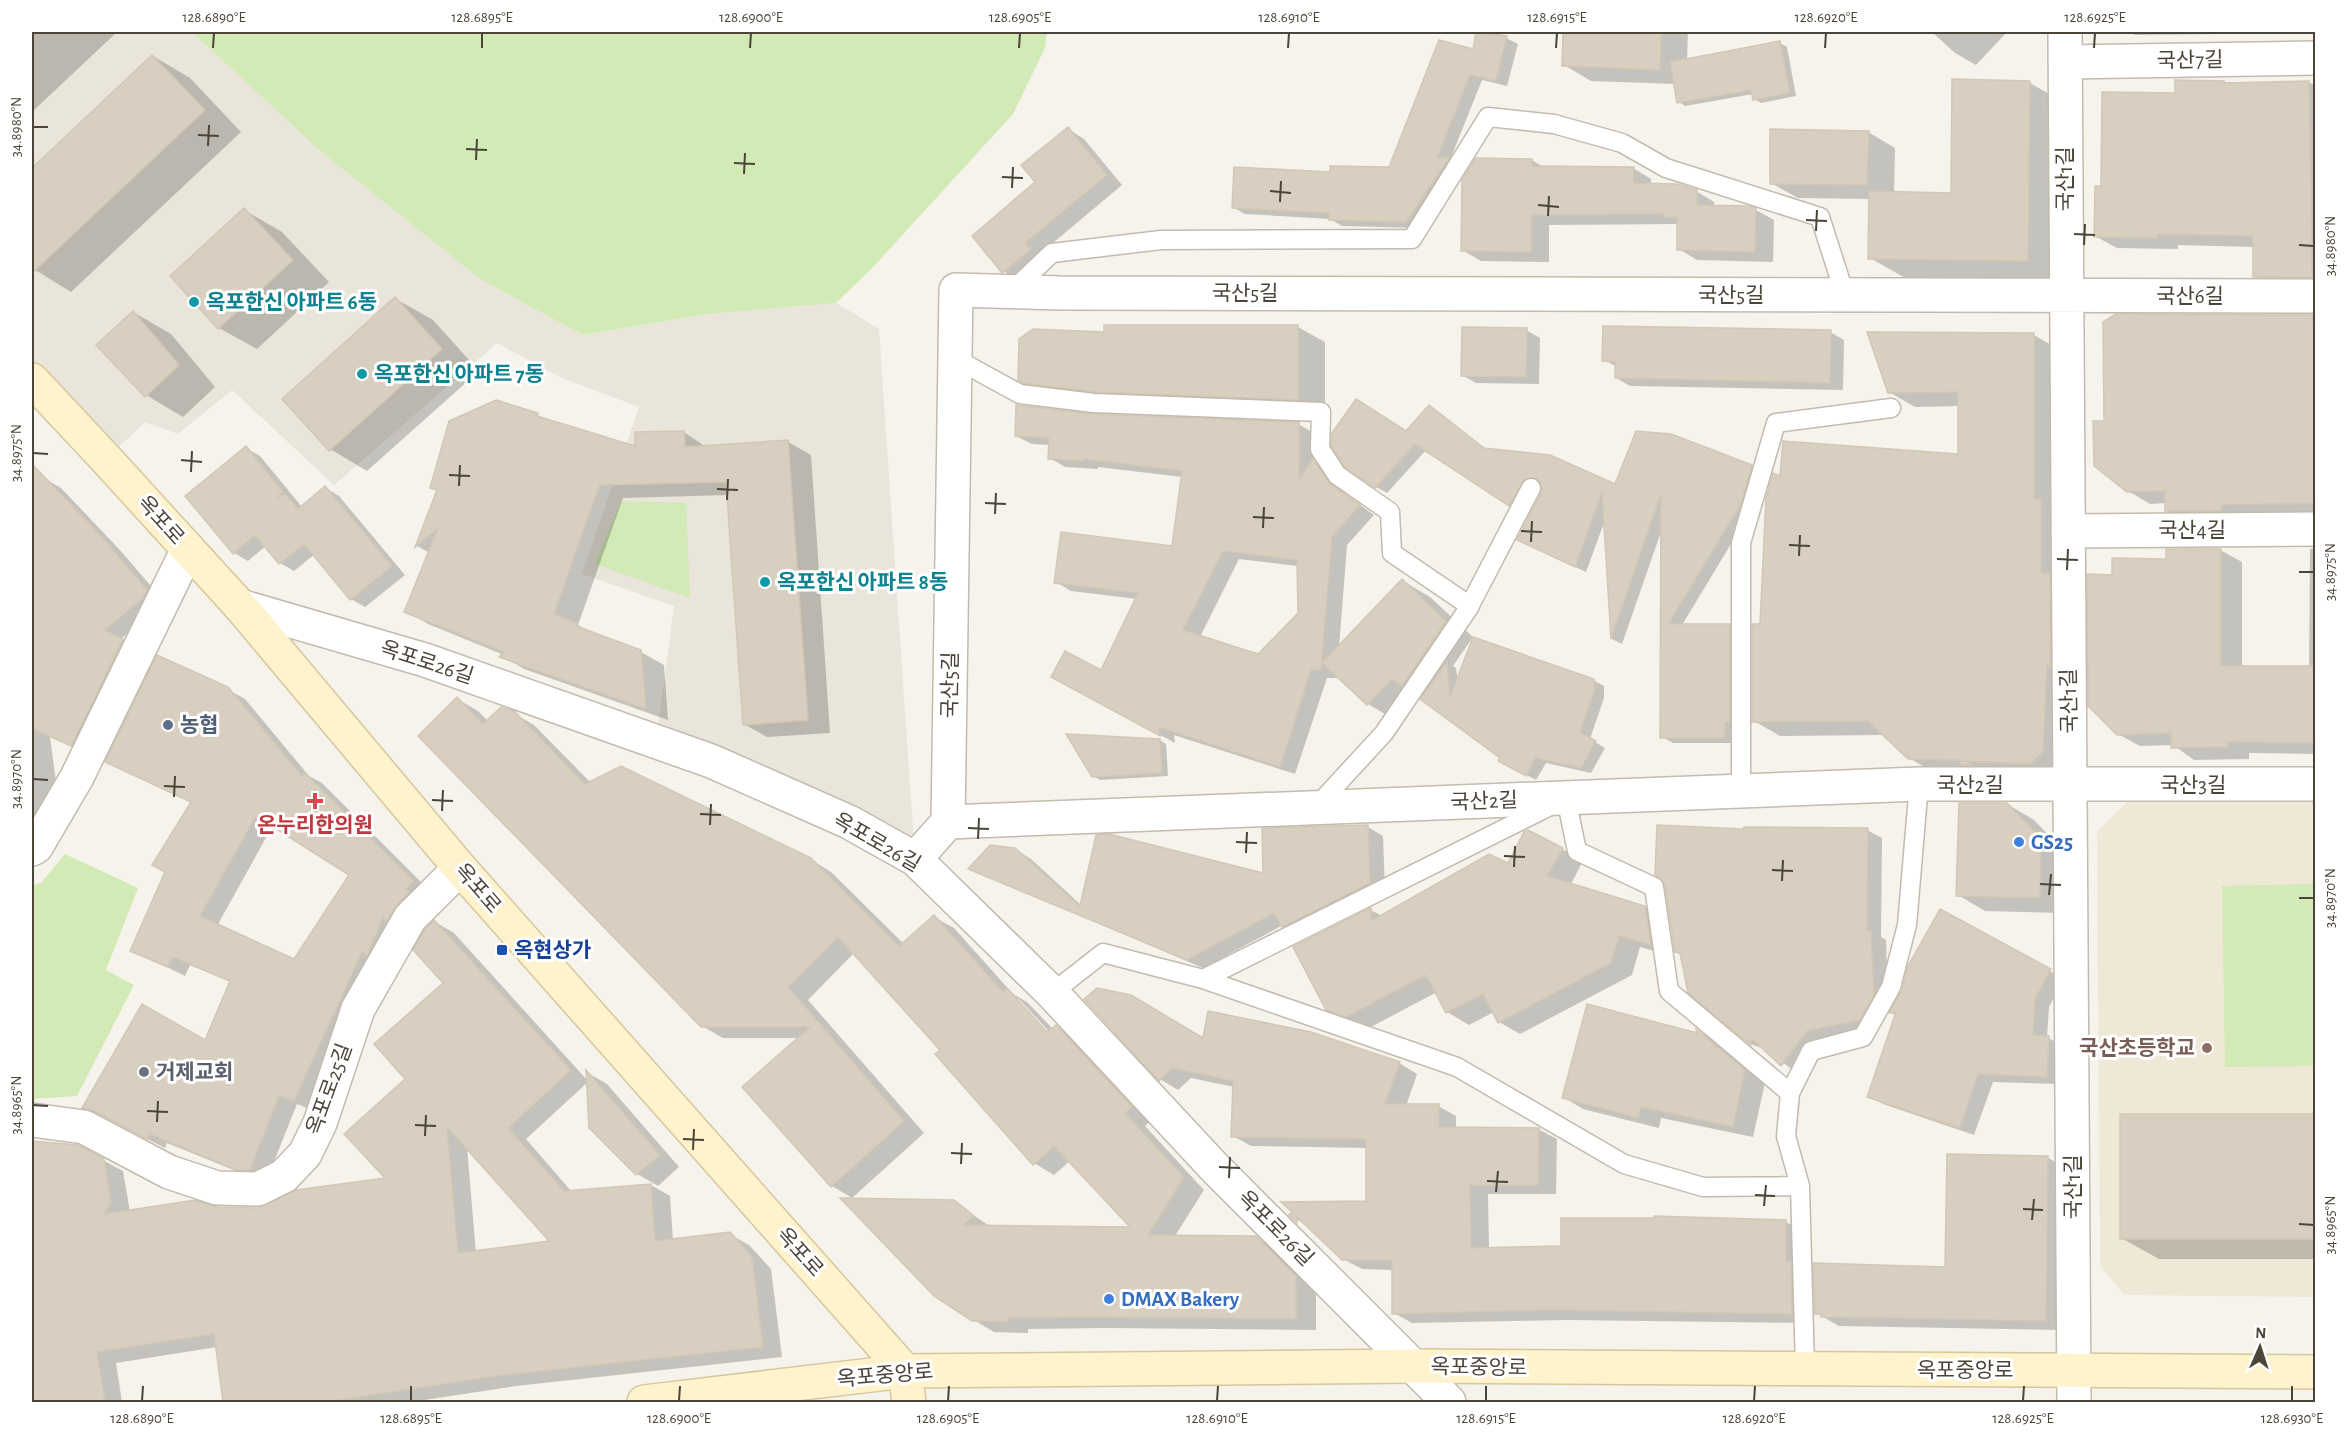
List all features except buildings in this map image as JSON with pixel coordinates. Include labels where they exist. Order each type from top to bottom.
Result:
[{"type":"street","name":"국산7길","points":[[2065,47],[2316,58]]},
{"type":"street","name":"국산1길","points":[[2065,47],[2074,1402]]},
{"type":"street","name":"국산5길","points":[[948,822],[956,290],[2065,296]]},
{"type":"street","name":"국산6길","points":[[2065,296],[2316,296]]},
{"type":"street","name":"옥포로","points":[[32,380],[240,606],[460,868],[905,1371]]},
{"type":"street","name":"국산4길","points":[[2067,531],[2316,529]]},
{"type":"street","points":[[32,849],[36,847],[77,777],[188,549]]},
{"type":"street","name":"옥포로26길","points":[[240,606],[425,660],[711,761],[849,822],[915,859],[1052,993],[1215,1168],[1449,1402]]},
{"type":"street","name":"국산2길","points":[[948,822],[1919,784],[2070,785]]},
{"type":"street","name":"국산3길","points":[[2070,785],[2316,784]]},
{"type":"street","points":[[915,859],[948,822]]},
{"type":"street","name":"옥포로25길","points":[[32,1120],[84,1127],[169,1172],[217,1188],[258,1189],[284,1176],[305,1154],[320,1123],[358,1009],[410,918],[460,868]]},
{"type":"street","name":"옥포중앙로","points":[[644,1402],[905,1371],[1414,1366],[2316,1372]]},
{"type":"street","points":[[905,1371],[909,1402]]},
{"type":"lane","points":[[1012,291],[1052,253],[1161,240],[1412,239],[1488,117],[1554,124],[1622,143],[1666,168],[1820,217],[1845,295]]},
{"type":"lane","points":[[954,357],[1020,394],[1095,403],[1321,412],[1320,449],[1337,475],[1390,512],[1392,553],[1470,606]]},
{"type":"lane","points":[[1741,791],[1741,543],[1776,423],[1891,408]]},
{"type":"lane","points":[[1315,808],[1383,733],[1470,606],[1531,488]]},
{"type":"lane","points":[[1805,1370],[1800,1186],[1786,1136],[1790,1093],[1811,1052],[1863,1037],[1891,987],[1907,925],[1919,784]]},
{"type":"lane","points":[[1203,979],[1566,798],[1577,851],[1654,887],[1669,991],[1790,1093]]},
{"type":"lane","points":[[1052,993],[1103,953],[1203,979],[1457,1067],[1624,1164],[1703,1187],[1800,1186]]},
{"type":"shaded area","points":[[32,32],[192,32],[319,150],[480,279],[583,335],[708,314],[836,303],[879,329],[915,859],[656,744],[674,606],[582,574],[639,407],[562,378],[497,343],[334,485],[232,390],[178,434],[145,422],[106,459],[32,380]]},
{"type":"shaded area","name":"국산초등학교","points":[[2315,798],[2315,1297],[2124,1295],[2100,1265],[2097,832],[2130,799]]},
{"type":"green space","points":[[192,32],[1047,32],[1045,48],[1013,114],[875,265],[836,303],[708,314],[583,335],[480,279],[319,150]]},
{"type":"green space","points":[[621,501],[686,503],[690,598],[595,564]]},
{"type":"green space","points":[[65,854],[138,888],[106,970],[134,985],[77,1096],[32,1099],[32,885],[41,883]]},
{"type":"green space","points":[[2315,884],[2315,1066],[2225,1067],[2222,886]]},
{"type":"place","name":"옥포한신 아파트 6동","points":[[194,302]]},
{"type":"place","name":"옥포한신 아파트 7동","points":[[362,374]]},
{"type":"place","name":"옥포한신 아파트 8동","points":[[765,582]]},
{"type":"place","name":"농협","points":[[168,725]]},
{"type":"place","name":"온누리한의원","points":[[315,801]]},
{"type":"place","name":"GS25","points":[[2019,842]]},
{"type":"place","name":"옥현상가","points":[[502,950]]},
{"type":"place","name":"국산초등학교","points":[[2207,1048]]},
{"type":"place","name":"거제교회","points":[[144,1072]]},
{"type":"place","name":"DMAX Bakery","points":[[1109,1299]]}]
